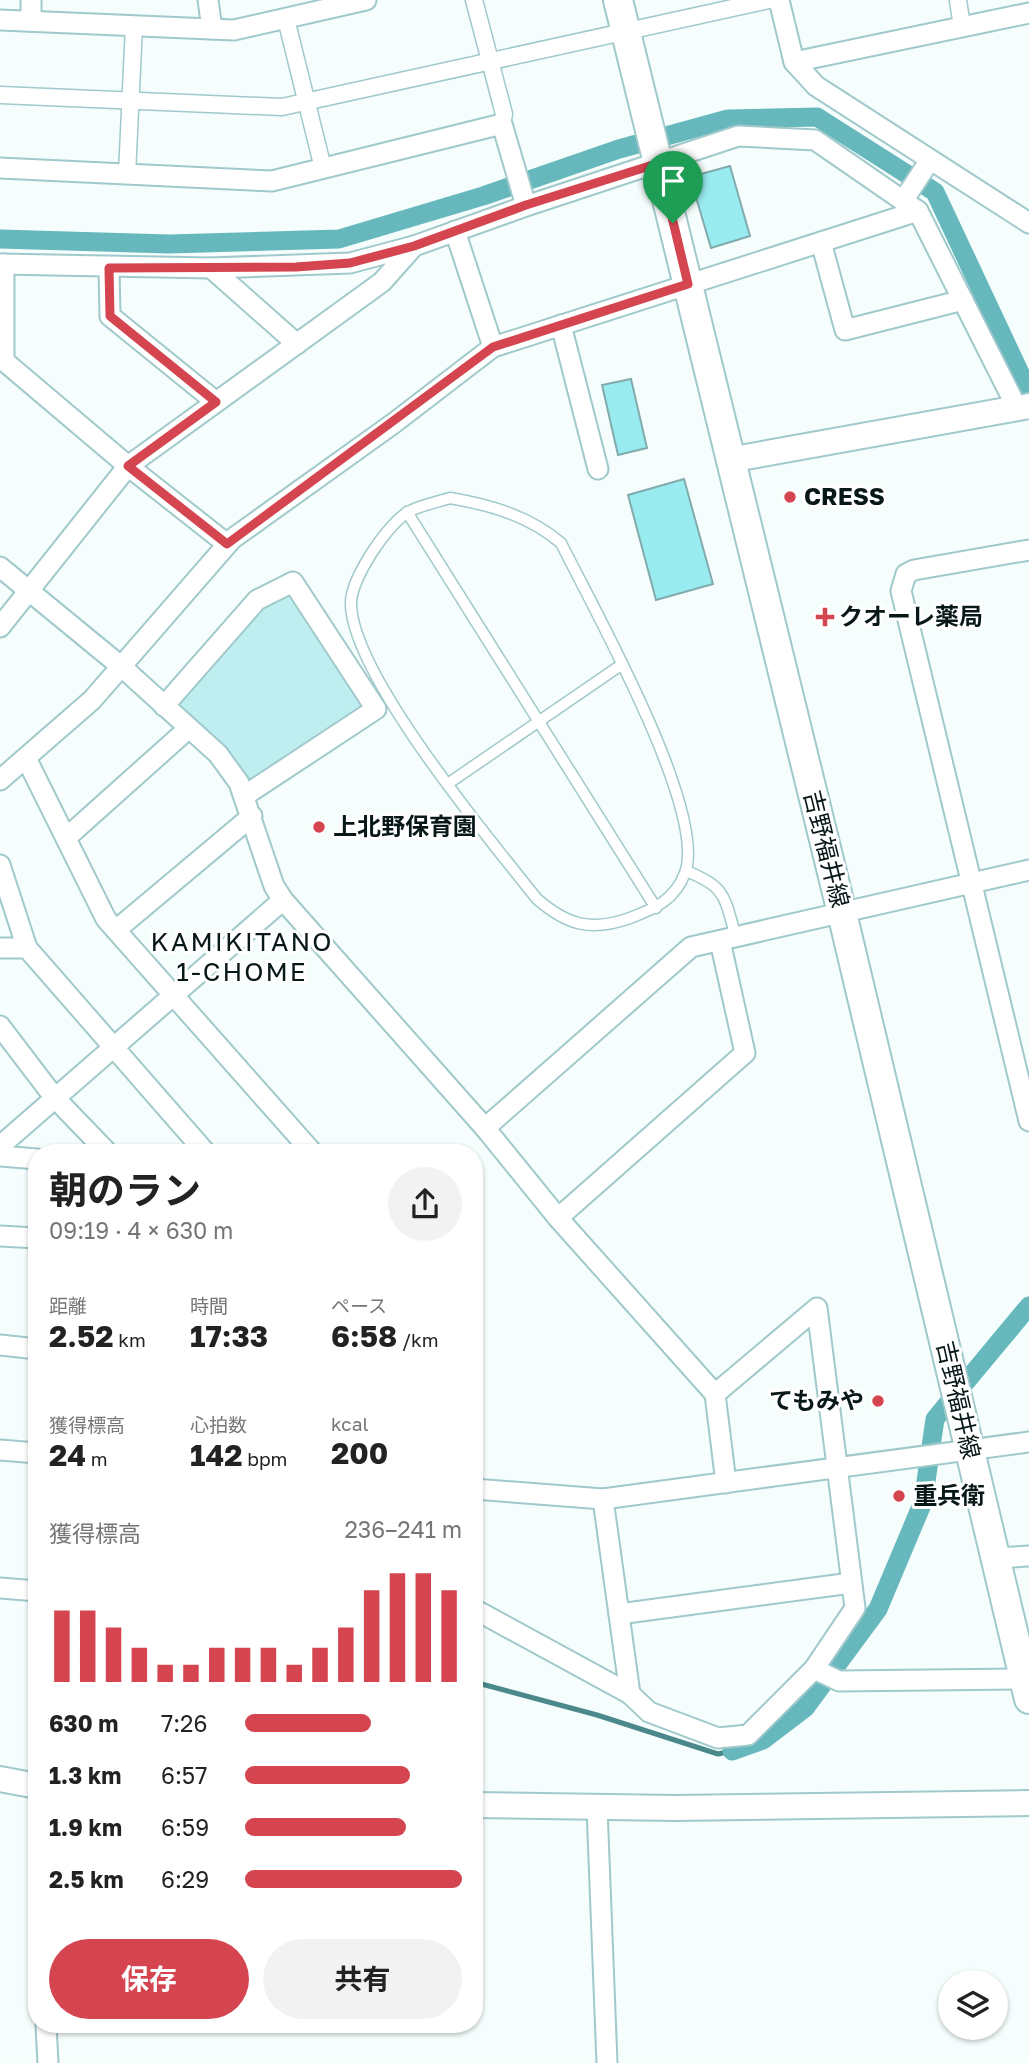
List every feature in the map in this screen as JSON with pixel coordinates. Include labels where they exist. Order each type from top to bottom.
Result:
[{"type":"main road","name":"吉野福井線","points":[[618,0],[842,913],[1027,1685]]},
{"type":"street","points":[[31,0],[31,22]]},
{"type":"street","points":[[208,0],[212,29]]},
{"type":"street","points":[[0,20],[245,29],[331,4],[366,0]]},
{"type":"street","points":[[474,0],[503,114],[502,124],[526,205]]},
{"type":"street","points":[[0,95],[282,107],[769,0]]},
{"type":"street","points":[[779,0],[794,62],[816,86],[1029,223]]},
{"type":"street","points":[[958,0],[962,27]]},
{"type":"street","points":[[794,62],[1029,13]]},
{"type":"street","points":[[286,19],[323,168]]},
{"type":"street","points":[[127,174],[134,26]]},
{"type":"street","points":[[0,168],[272,181],[502,124]]},
{"type":"street","points":[[227,544],[128,466],[2,359],[2,264],[211,268],[350,263],[414,246],[526,205],[738,136],[815,140],[910,206],[1022,407],[730,460]]},
{"type":"street","points":[[0,780],[92,701],[227,544],[493,347],[821,242],[910,206],[930,160]]},
{"type":"street","points":[[455,231],[493,347]]},
{"type":"street","points":[[821,242],[845,330],[963,300]]},
{"type":"street","points":[[0,627],[128,466],[382,282],[414,246]]},
{"type":"street","points":[[109,268],[110,316],[216,402]]},
{"type":"street","points":[[211,268],[296,344]]},
{"type":"street","points":[[561,325],[598,469]]},
{"type":"street","points":[[1029,550],[914,570],[906,574],[902,581],[902,599],[1029,1121]]},
{"type":"street","points":[[0,567],[123,668],[218,754],[239,783],[274,887],[283,900],[485,1128],[558,1218],[715,1394],[726,1483]]},
{"type":"street","points":[[164,706],[257,600],[293,582],[376,709],[244,796]]},
{"type":"street","points":[[66,838],[190,728]]},
{"type":"street","points":[[26,758],[106,919],[305,1144]]},
{"type":"street","points":[[116,930],[252,816]]},
{"type":"street","points":[[0,865],[27,947],[198,1144]]},
{"type":"street","points":[[485,1128],[691,947],[1029,870]]},
{"type":"street","points":[[0,1146],[283,900]]},
{"type":"street","points":[[558,1218],[745,1053],[728,939]]},
{"type":"street","points":[[0,948],[27,947]]},
{"type":"street","points":[[0,1026],[6,1048],[99,1144]]},
{"type":"street","points":[[0,1156],[28,1159]]},
{"type":"street","points":[[0,1236],[28,1238]]},
{"type":"street","points":[[483,1614],[630,1694],[649,1712],[718,1738],[748,1735],[814,1669],[855,1608],[817,1308],[715,1394]]},
{"type":"street","points":[[0,1345],[28,1348]]},
{"type":"street","points":[[483,1490],[603,1499],[1029,1442]]},
{"type":"street","points":[[0,1450],[28,1452]]},
{"type":"street","points":[[603,1499],[630,1694]]},
{"type":"street","points":[[995,1558],[1029,1556]]},
{"type":"street","points":[[619,1614],[851,1583]]},
{"type":"street","points":[[0,1588],[28,1590]]},
{"type":"street","points":[[814,1669],[839,1681],[1027,1685]]},
{"type":"street","points":[[0,1779],[28,1784]]},
{"type":"street","points":[[483,1805],[597,1808],[1029,1803]]},
{"type":"street","points":[[597,1808],[607,2063]]},
{"type":"street","points":[[46,2033],[48,2063]]},
{"type":"lane","points":[[450,498],[492,505],[545,530],[561,543],[662,748],[681,808],[687,845],[686,871],[674,894],[656,908],[615,923],[588,925],[559,918],[537,899],[399,716],[354,630],[351,601],[360,572],[387,533],[407,512],[450,498]]},
{"type":"lane","points":[[407,512],[656,908]]},
{"type":"lane","points":[[449,783],[621,665]]},
{"type":"lane","points":[[686,871],[708,879],[723,892],[728,939]]},
{"type":"shaded area","points":[[293,582],[369,713],[244,796],[164,706],[251,607]]},
{"type":"building","points":[[730,166],[750,236],[711,248],[690,177]]},
{"type":"building","points":[[631,379],[647,448],[618,455],[602,385]]},
{"type":"building","points":[[684,479],[713,584],[656,600],[628,495]]},
{"type":"waterway","points":[[0,239],[169,244],[339,239],[483,196],[619,149],[728,119],[817,117],[935,192],[1029,397]]},
{"type":"waterway","points":[[732,1751],[763,1740],[805,1708],[878,1609],[923,1502],[935,1419],[1029,1306]]},
{"type":"waterway","points":[[483,1684],[597,1715],[718,1754],[732,1751]]},
{"type":"place","name":"CRESS","points":[[790,497]]},
{"type":"place","name":"クオーレ薬局","points":[[825,617]]},
{"type":"place","name":"上北野保育園","points":[[319,827]]},
{"type":"place","name":"てもみや","points":[[878,1401]]},
{"type":"place","name":"重兵衛","points":[[899,1496]]},
{"type":"district","name":"KAMIKITANO 1-CHOME","points":[[242,957]]},
{"type":"route","points":[[659,163],[673,223],[688,284],[493,347],[394,423],[227,544],[128,466],[216,402],[110,316],[109,268],[296,267],[350,263],[414,246],[526,205],[659,163]]}]
